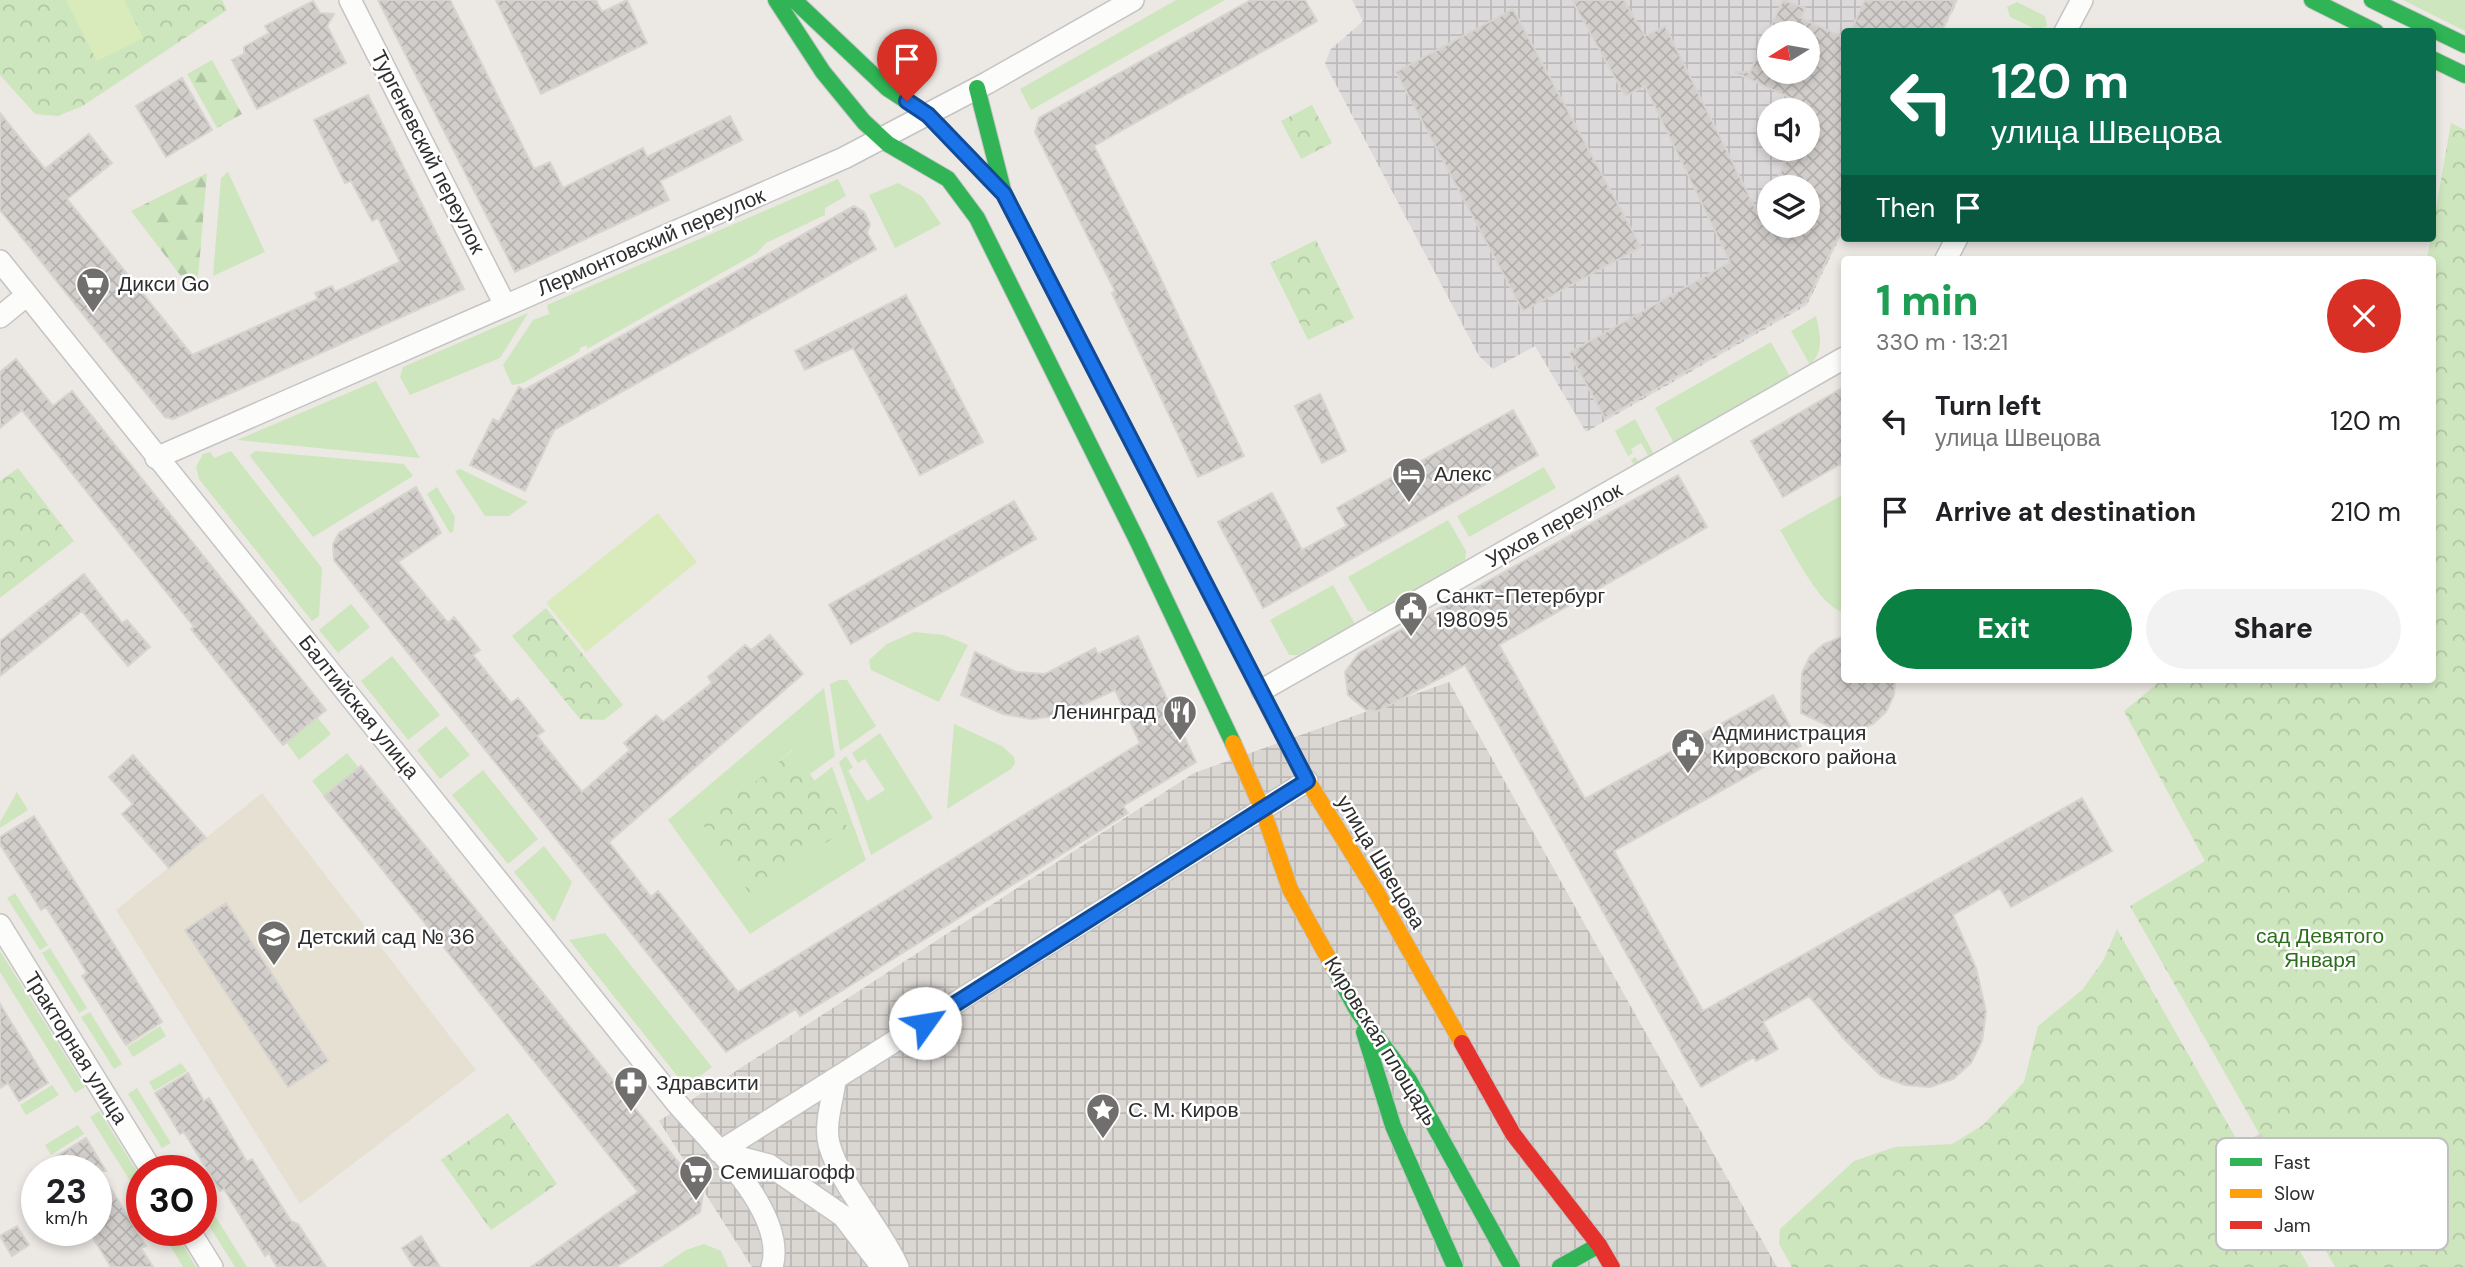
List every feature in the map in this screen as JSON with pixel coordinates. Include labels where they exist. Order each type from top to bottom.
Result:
[{"type":"street","name":"Тургеневский переулок","points":[[350,0],[505,305]]},
{"type":"street","points":[[776,0],[803,46],[855,112],[882,139],[956,187],[977,218],[1132,530],[1262,808]]},
{"type":"street","name":"улица Швецова","points":[[794,0],[887,88],[928,115],[1004,194],[1307,781],[1377,893],[1513,1134],[1599,1245],[1612,1267]]},
{"type":"street","name":"Лермонтовский переулок","points":[[156,458],[882,139],[1133,0]]},
{"type":"street","points":[[2067,28],[2082,0]]},
{"type":"street","points":[[2312,0],[2368,28]]},
{"type":"street","points":[[2372,0],[2430,28]]},
{"type":"street","points":[[2436,31],[2465,45]]},
{"type":"street","points":[[2436,61],[2465,75]]},
{"type":"street","points":[[977,88],[1004,194]]},
{"type":"street","name":"Балтийская улица","points":[[0,261],[156,458],[751,1189],[771,1232],[772,1267]]},
{"type":"street","points":[[0,317],[27,295]]},
{"type":"street","name":"Урхов переулок","points":[[1262,690],[1841,360]]},
{"type":"street","points":[[719,1152],[1307,781]]},
{"type":"street","name":"Кировская площадь","points":[[1262,808],[1290,889],[1358,1012],[1409,1080],[1512,1267]]},
{"type":"street","name":"Тракторная улица","points":[[0,925],[142,1155]]},
{"type":"street","points":[[1358,1012],[1393,1126],[1455,1267]]},
{"type":"street","points":[[835,1080],[828,1122],[829,1143],[841,1171],[898,1267]]},
{"type":"street","points":[[719,1152],[769,1165],[843,1216],[882,1267]]},
{"type":"street","points":[[1560,1267],[1599,1245]]},
{"type":"street","points":[[199,1246],[212,1267]]},
{"type":"shaded area","points":[[1352,0],[1958,0],[1944,28],[1841,28],[1841,235],[1807,305],[1586,432],[1535,346],[1493,369],[1479,356],[1325,64],[1330,50],[1363,21]]},
{"type":"shaded area","points":[[1449,682],[1777,1267],[752,1267],[659,1121],[1194,773]]},
{"type":"shaded area","name":"Детский сад № 36","points":[[262,793],[476,1070],[300,1204],[116,910]]},
{"type":"green space","points":[[0,0],[222,0],[227,10],[81,107],[57,116],[35,114],[0,75]]},
{"type":"green space","points":[[66,0],[124,0],[143,38],[97,61]]},
{"type":"green space","points":[[1176,0],[1225,0],[1031,110],[1020,89]]},
{"type":"green space","points":[[2403,0],[2465,0],[2465,31]]},
{"type":"green space","points":[[2017,2],[2045,16],[2047,26],[2034,28],[2010,17],[2007,7]]},
{"type":"green space","points":[[212,60],[242,114],[217,128],[187,74]]},
{"type":"green space","points":[[1312,105],[1332,143],[1301,159],[1281,121]]},
{"type":"green space","name":"сад Девятого Января","points":[[2451,123],[2465,130],[2465,1267],[2335,1267],[2325,1250],[2448,1250],[2448,1138],[2262,1138],[2130,906],[2205,861],[2124,711],[2158,683],[2436,683],[2436,256],[2428,256],[2430,242],[2436,242],[2436,208]]},
{"type":"green space","points":[[228,172],[265,252],[213,276],[221,178]]},
{"type":"green space","points":[[207,173],[198,278],[187,284],[131,211]]},
{"type":"green space","points":[[838,179],[846,196],[825,208],[825,215],[766,243],[757,253],[587,349],[587,345],[523,383],[512,385],[503,365],[533,320],[549,314],[547,305]]},
{"type":"green space","points":[[898,183],[922,196],[941,224],[895,248],[869,195]]},
{"type":"green space","points":[[1316,240],[1354,318],[1308,340],[1270,263]]},
{"type":"green space","points":[[528,313],[500,358],[410,395],[400,377],[403,367]]},
{"type":"green space","points":[[1816,316],[1820,348],[1810,365],[1791,331]]},
{"type":"green space","points":[[1771,342],[1792,380],[1675,445],[1655,408]]},
{"type":"green space","points":[[376,381],[420,458],[237,440]]},
{"type":"green space","points":[[1635,419],[1654,454],[1634,465],[1631,460],[1635,457],[1638,461],[1648,455],[1641,443],[1631,449],[1633,453],[1628,456],[1615,431]]},
{"type":"green space","points":[[231,451],[322,568],[319,616],[312,621],[199,479],[196,467],[203,454],[210,452],[214,458]]},
{"type":"green space","points":[[255,451],[404,464],[413,476],[313,537],[252,459],[250,455]]},
{"type":"green space","points":[[1544,467],[1556,488],[1469,537],[1457,516]]},
{"type":"green space","points":[[18,468],[74,541],[0,598],[0,481]]},
{"type":"green space","points":[[460,469],[528,502],[509,516],[485,516],[455,471]]},
{"type":"green space","points":[[437,487],[455,517],[453,532],[450,533],[427,494]]},
{"type":"green space","points":[[1841,496],[1841,611],[1826,601],[1817,590],[1780,530]]},
{"type":"green space","points":[[658,513],[697,562],[586,652],[546,603]]},
{"type":"green space","points":[[1448,520],[1466,551],[1465,560],[1376,612],[1368,611],[1348,577]]},
{"type":"green space","points":[[1333,585],[1355,624],[1298,655],[1289,655],[1270,620]]},
{"type":"green space","points":[[351,604],[370,627],[338,653],[319,630]]},
{"type":"green space","points":[[546,608],[623,705],[604,720],[580,719],[512,636]]},
{"type":"green space","points":[[914,632],[944,635],[968,645],[939,702],[871,670],[869,660],[887,644]]},
{"type":"green space","points":[[392,656],[440,715],[408,740],[361,681]]},
{"type":"green space","points":[[847,680],[876,726],[840,751],[830,684]]},
{"type":"green space","points":[[824,688],[835,756],[810,774],[792,750],[748,789],[698,817],[848,828],[814,781],[832,767],[866,860],[750,934],[668,820]]},
{"type":"green space","points":[[317,717],[331,734],[299,760],[286,742]]},
{"type":"green space","points":[[954,724],[1002,746],[1014,757],[1015,763],[1011,769],[947,809]]},
{"type":"green space","points":[[446,726],[470,755],[440,779],[417,750]]},
{"type":"green space","points":[[880,733],[933,818],[871,855],[839,762],[846,756],[853,767],[848,771],[867,801],[885,790],[865,759],[858,763],[852,753]]},
{"type":"green space","points":[[793,750],[848,828],[750,894],[698,817],[742,783],[748,788]]},
{"type":"green space","points":[[347,753],[359,768],[324,796],[312,781]]},
{"type":"green space","points":[[483,770],[538,839],[508,864],[452,795]]},
{"type":"green space","points":[[17,792],[28,810],[0,828],[0,822]]},
{"type":"green space","points":[[544,846],[572,882],[554,922],[514,872]]},
{"type":"green space","points":[[15,893],[48,945],[40,950],[7,898]]},
{"type":"green space","points":[[2117,929],[2236,1138],[2216,1138],[2216,1250],[2299,1250],[2309,1267],[1792,1267],[1779,1244],[1780,1229],[1854,1161],[1895,1147],[1952,1144],[1983,1125],[2024,1082],[2038,1026],[2082,990],[2103,961]]},
{"type":"green space","points":[[605,933],[712,1067],[686,1087],[569,940]]},
{"type":"green space","points":[[50,948],[87,1008],[79,1013],[42,953]]},
{"type":"green space","points":[[0,951],[85,1087],[75,1093],[0,972]]},
{"type":"green space","points":[[90,1012],[122,1064],[114,1069],[81,1017]]},
{"type":"green space","points":[[160,1026],[166,1036],[133,1057],[127,1047]]},
{"type":"green space","points":[[181,1063],[187,1071],[154,1091],[149,1082]]},
{"type":"green space","points":[[52,1085],[59,1095],[26,1115],[20,1105]]},
{"type":"green space","points":[[137,1088],[171,1143],[162,1148],[128,1094]]},
{"type":"green space","points":[[99,1111],[127,1155],[126,1174],[90,1117]]},
{"type":"green space","points":[[508,1113],[557,1184],[491,1230],[441,1160]]},
{"type":"green space","points":[[78,1125],[84,1134],[51,1155],[45,1145]]},
{"type":"green space","points":[[217,1219],[247,1267],[235,1267],[217,1238]]},
{"type":"green space","points":[[704,1244],[721,1251],[728,1267],[661,1267],[686,1250]]},
{"type":"green space","points":[[171,1246],[184,1246],[196,1267],[183,1267]]},
{"type":"building","points":[[378,0],[450,0],[534,169],[550,162],[563,188],[643,148],[647,157],[730,116],[742,140],[660,181],[669,200],[515,272]]},
{"type":"building","points":[[496,0],[596,0],[602,12],[627,0],[647,43],[541,94]]},
{"type":"building","points":[[1251,0],[1305,0],[1317,21],[1094,146],[1153,262],[1244,456],[1198,477],[1112,293],[1115,291],[1035,132],[1039,118]]},
{"type":"building","points":[[1572,0],[1624,0],[1645,36],[1665,26],[1757,212],[1757,238],[1820,238],[1820,175],[1779,175],[1786,161],[1820,161],[1820,98],[1791,98],[1760,84],[1820,84],[1820,27],[1841,37],[1841,231],[1806,302],[1605,418],[1569,353],[1730,262],[1645,86],[1625,96]]},
{"type":"building","points":[[1783,0],[1805,8],[1801,18],[1807,21],[1773,21]]},
{"type":"building","points":[[1865,0],[1956,0],[1943,28],[1852,28]]},
{"type":"building","points":[[313,1],[320,13],[334,14],[327,26],[346,63],[257,109],[232,60],[244,54],[244,47],[269,33],[265,26]]},
{"type":"building","points":[[1513,9],[1641,247],[1523,311],[1396,72]]},
{"type":"building","points":[[1757,57],[1757,83],[1734,72],[1750,72]]},
{"type":"building","points":[[182,78],[212,130],[166,157],[136,106]]},
{"type":"building","points":[[368,95],[464,289],[173,419],[165,417],[0,210],[0,113],[45,169],[89,134],[112,163],[67,199],[192,355],[318,299],[315,293],[332,286],[335,292],[400,262],[378,218],[372,221],[351,181],[345,183],[314,120]]},
{"type":"building","points":[[854,206],[864,212],[870,224],[867,233],[876,249],[554,430],[525,491],[470,465],[493,419],[499,422],[519,387],[524,390]]},
{"type":"building","points":[[906,295],[983,442],[920,475],[853,348],[805,370],[795,351]]},
{"type":"building","points":[[16,359],[53,406],[72,391],[326,710],[283,745],[191,629],[194,627],[22,410],[0,428],[0,372]]},
{"type":"building","points":[[1841,389],[1841,464],[1783,497],[1751,441]]},
{"type":"building","points":[[1320,394],[1346,451],[1322,463],[1295,406]]},
{"type":"building","points":[[1513,410],[1538,455],[1263,608],[1218,522],[1272,493],[1302,550],[1347,526],[1337,508]]},
{"type":"building","name":"Администрация Кировского района","points":[[1678,475],[1707,527],[1499,645],[1585,799],[1773,695],[1801,746],[1614,851],[1703,1011],[2082,798],[2112,851],[2011,907],[2000,888],[1953,915],[1976,968],[1986,1012],[1982,1041],[1971,1063],[1953,1079],[1930,1087],[1905,1085],[1881,1076],[1845,1040],[1809,996],[1763,1022],[1778,1049],[1756,1061],[1754,1057],[1701,1087],[1465,665],[1378,711],[1366,710],[1348,695],[1345,672],[1359,653]]},
{"type":"building","points":[[416,487],[441,533],[398,562],[448,623],[454,617],[480,650],[473,655],[511,703],[518,698],[544,731],[537,736],[582,792],[630,750],[624,743],[656,715],[663,722],[712,683],[708,677],[745,645],[751,650],[770,635],[803,674],[609,842],[651,897],[658,891],[738,992],[1140,743],[1115,690],[1061,715],[1031,719],[1003,714],[961,695],[975,652],[1016,672],[1045,674],[1095,648],[1098,654],[1138,636],[1196,762],[1123,806],[1128,813],[838,993],[800,1016],[796,1009],[726,1052],[334,560],[333,544],[339,533]]},
{"type":"building","points":[[1014,501],[1036,539],[851,644],[829,605]]},
{"type":"building","points":[[84,574],[122,623],[127,620],[150,647],[128,666],[82,611],[0,676],[0,641]]},
{"type":"building","points":[[1841,637],[1841,683],[1895,683],[1894,695],[1886,712],[1873,724],[1856,731],[1837,730],[1801,713],[1802,673],[1810,656],[1824,644]]},
{"type":"building","points":[[133,755],[206,838],[169,868],[122,814],[133,804],[109,777]]},
{"type":"building","points":[[361,766],[703,1193],[700,1212],[616,1267],[531,1267],[638,1192],[324,796]]},
{"type":"building","points":[[34,816],[162,1022],[126,1045],[82,976],[87,973],[67,940],[46,907],[41,910],[0,844],[0,837]]},
{"type":"building","points":[[226,903],[328,1061],[288,1087],[185,930]]},
{"type":"building","points":[[0,1004],[48,1083],[19,1101],[8,1083],[0,1088]]},
{"type":"building","points":[[188,1073],[204,1101],[209,1098],[247,1162],[252,1159],[291,1221],[298,1224],[326,1267],[277,1267],[269,1253],[265,1256],[224,1189],[220,1191],[217,1186],[217,1155],[198,1155],[184,1132],[180,1134],[155,1093]]},
{"type":"building","points":[[86,1138],[96,1155],[59,1155]]},
{"type":"building","points":[[112,1191],[126,1213],[126,1246],[146,1246],[141,1248],[153,1267],[111,1267],[98,1246],[112,1246]]},
{"type":"building","points":[[17,1226],[21,1232],[21,1246],[27,1246],[12,1256],[0,1236]]},
{"type":"building","points":[[421,1236],[440,1267],[414,1267],[402,1248]]},
{"type":"traffic: fast","points":[[776,0],[823,72],[864,122],[888,144],[948,179],[977,218],[1138,542],[1233,743]]},
{"type":"traffic: fast","points":[[794,0],[887,88],[928,115],[1004,194],[1302,772]]},
{"type":"traffic: fast","points":[[2312,0],[2368,28]]},
{"type":"traffic: fast","points":[[2372,0],[2430,28]]},
{"type":"traffic: fast","points":[[2436,31],[2465,45]]},
{"type":"traffic: fast","points":[[2436,61],[2465,75]]},
{"type":"traffic: fast","points":[[977,88],[1004,194]]},
{"type":"traffic: fast","points":[[1335,970],[1358,1012],[1409,1080],[1512,1267]]},
{"type":"traffic: fast","points":[[1364,1032],[1393,1126],[1455,1267]]},
{"type":"traffic: fast","points":[[1560,1267],[1599,1245]]},
{"type":"traffic: slow","points":[[1233,743],[1262,808],[1290,889],[1335,970]]},
{"type":"traffic: slow","points":[[1302,772],[1377,893],[1462,1043]]},
{"type":"traffic: jam","points":[[1462,1043],[1513,1134],[1599,1245],[1612,1267]]},
{"type":"place","name":"Дикси Go","points":[[93,314]]},
{"type":"place","name":"Алекс","points":[[1409,504]]},
{"type":"place","name":"Санкт-Петербург 198095","points":[[1411,638]]},
{"type":"place","name":"Ленинград","points":[[1180,742]]},
{"type":"place","name":"Администрация Кировского района","points":[[1688,775]]},
{"type":"place","name":"Детский сад № 36","points":[[274,967]]},
{"type":"place","name":"Здравсити","points":[[631,1113]]},
{"type":"place","name":"С. М. Киров","points":[[1103,1140]]},
{"type":"place","name":"Семишагофф","points":[[696,1202]]},
{"type":"route","points":[[907,101],[928,115],[1004,194],[1307,781],[925,1023]]}]
